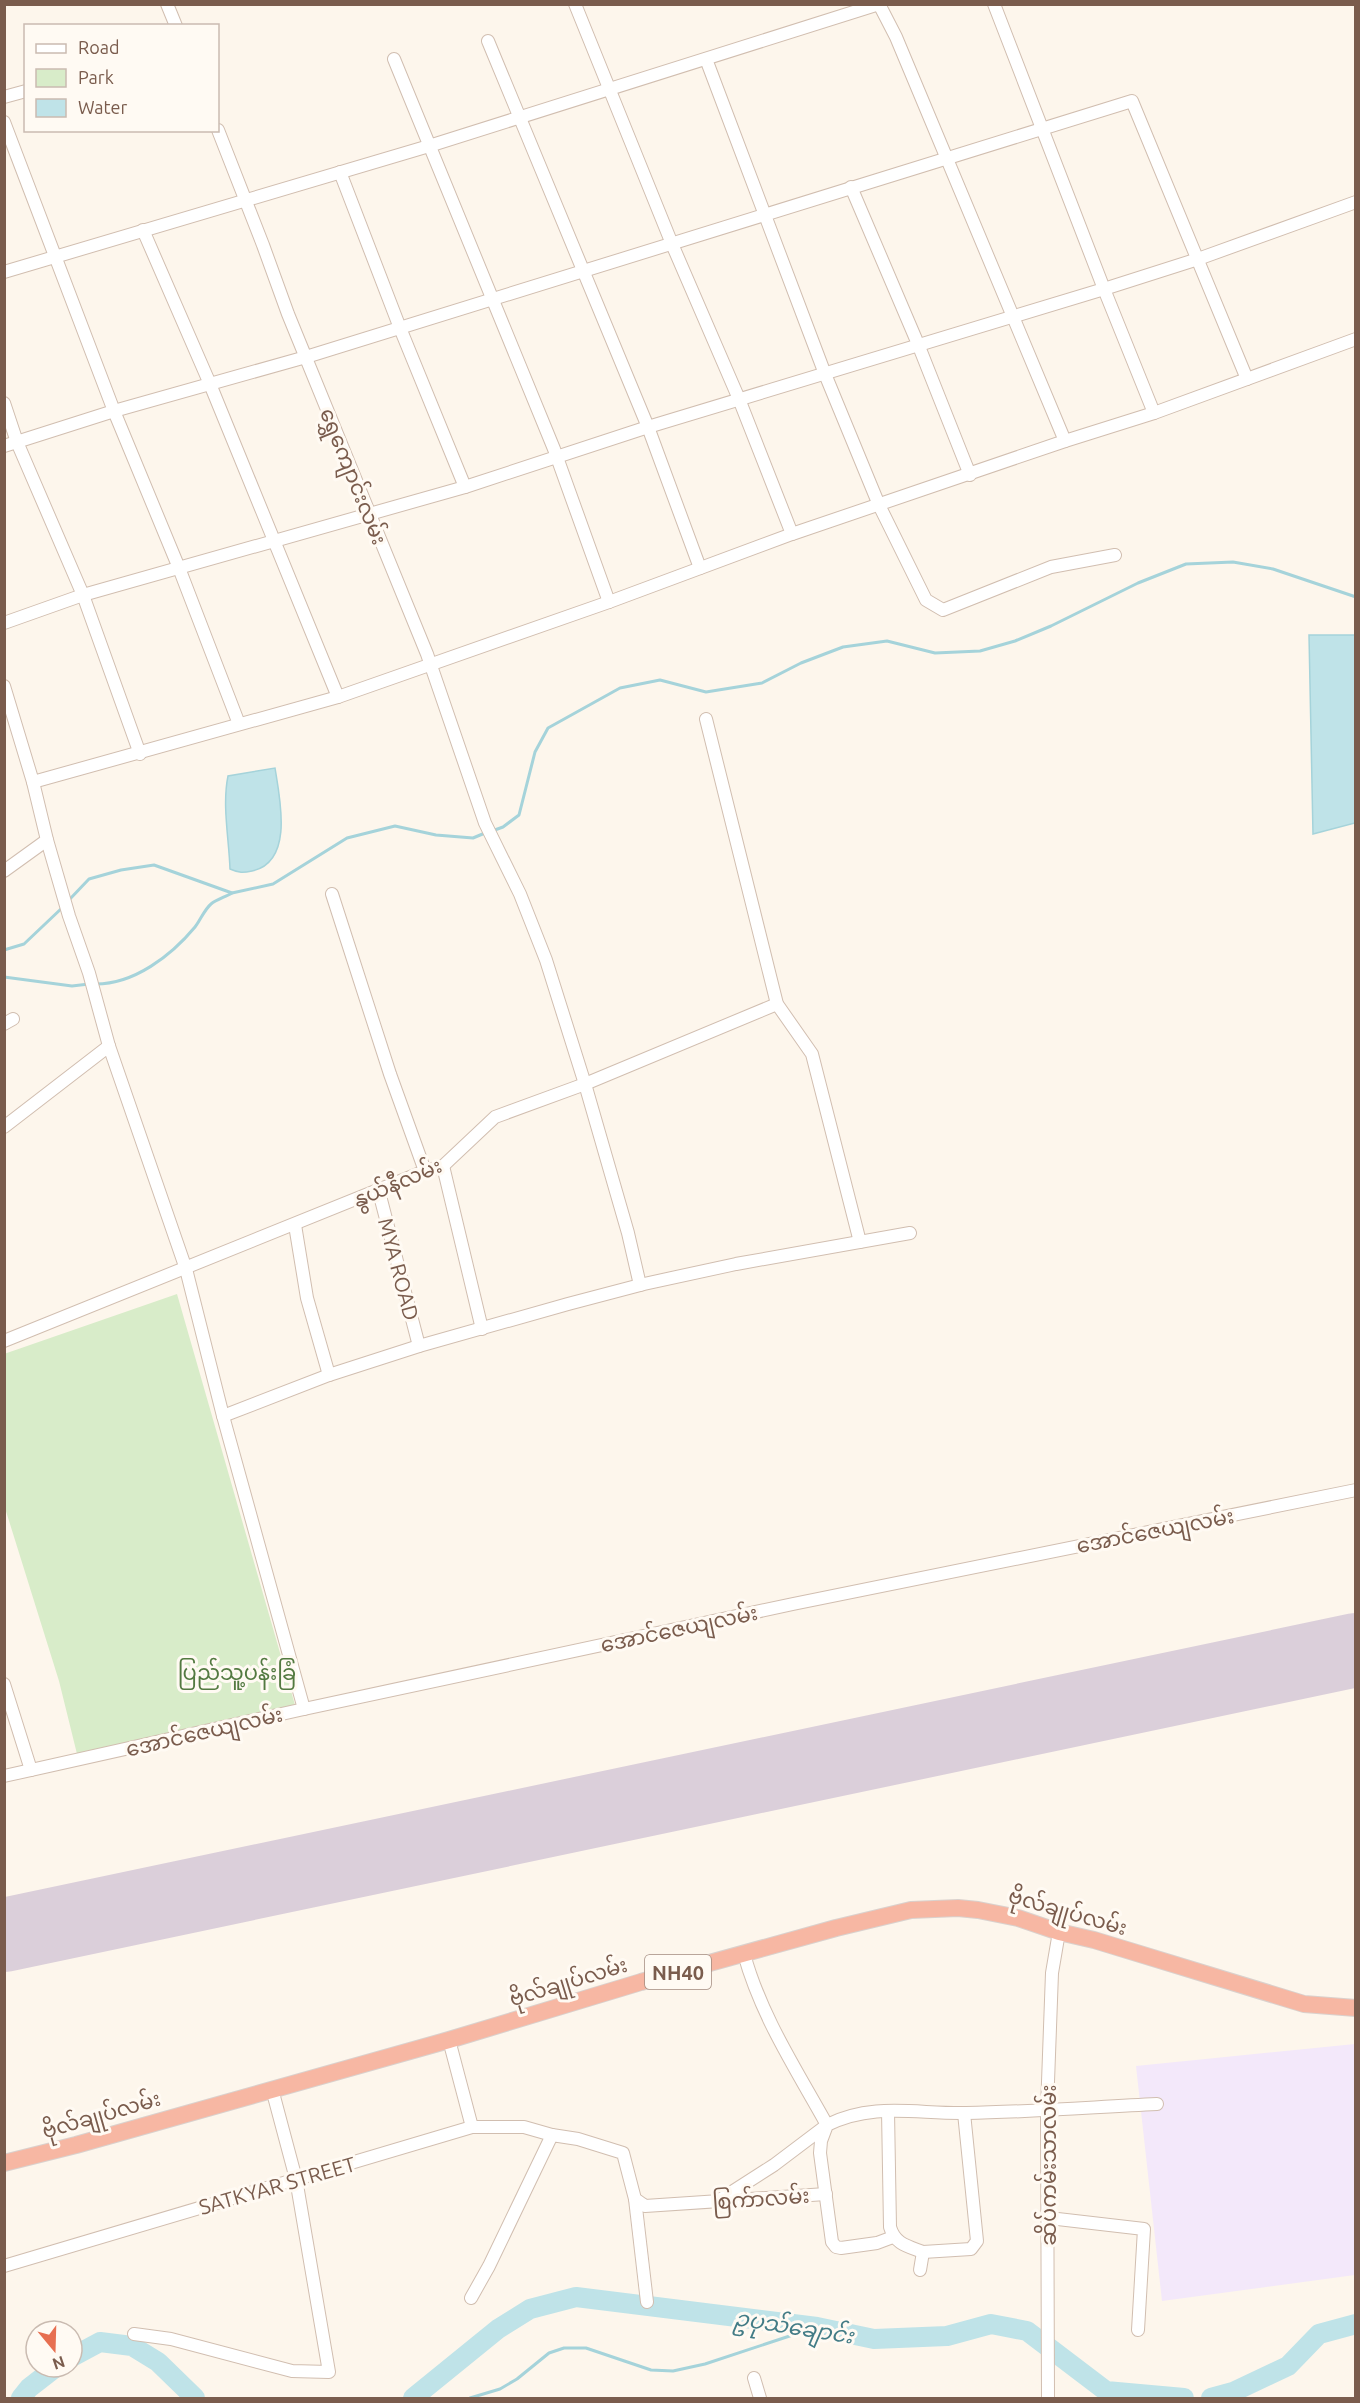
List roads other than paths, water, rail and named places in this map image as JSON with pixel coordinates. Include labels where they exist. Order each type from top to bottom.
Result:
[{"type":"highway","name":"ဗိုလ်ချုပ်လမ်း","points":[[4,2163],[449,2040],[641,1982],[911,1910],[958,1908],[1018,1918],[1304,2004],[1356,2008]]},
{"type":"street","points":[[167,4],[175,24]]},
{"type":"street","points":[[575,4],[672,244],[739,399],[792,534]]},
{"type":"street","points":[[994,4],[1154,413]]},
{"type":"street","points":[[4,272],[429,146],[879,5],[896,38],[1065,441]]},
{"type":"street","points":[[488,41],[648,427],[700,568]]},
{"type":"street","points":[[394,59],[556,458],[609,602]]},
{"type":"street","points":[[706,59],[825,374],[879,505],[926,600],[943,610],[1051,567],[1115,555]]},
{"type":"street","points":[[4,97],[24,92]]},
{"type":"street","points":[[4,446],[114,411],[306,357],[1132,101],[1246,379]]},
{"type":"street","points":[[4,122],[114,411],[179,568],[239,724]]},
{"type":"street","name":"ရွှေကျောင်းလမ်း","points":[[219,132],[306,357],[431,664],[485,823],[520,894],[546,960],[585,1084],[628,1233],[640,1285]]},
{"type":"street","points":[[340,172],[465,487]]},
{"type":"street","points":[[851,187],[918,344],[970,475]]},
{"type":"street","points":[[4,623],[83,596],[465,487],[648,427],[1104,289],[1198,259],[1356,202]]},
{"type":"street","points":[[143,230],[210,384],[338,697]]},
{"type":"street","points":[[33,782],[338,697],[609,602],[792,534],[1154,413],[1356,339]]},
{"type":"street","points":[[4,403],[18,442],[83,596],[140,754]]},
{"type":"street","points":[[4,686],[69,916],[89,973],[109,1046],[186,1269],[223,1416],[304,1708]]},
{"type":"street","points":[[706,719],[777,1004],[812,1054],[861,1242]]},
{"type":"street","points":[[4,871],[47,840]]},
{"type":"street","points":[[332,894],[390,1074],[425,1171]]},
{"type":"street","name":"နွယ်နီလမ်း","points":[[4,1341],[379,1192],[425,1171],[443,1166],[495,1117],[585,1084],[777,1004]]},
{"type":"street","points":[[4,1127],[109,1046]]},
{"type":"street","points":[[443,1166],[482,1329]]},
{"type":"street","name":"MYA ROAD","points":[[379,1192],[419,1346]]},
{"type":"street","points":[[295,1225],[307,1298],[329,1375]]},
{"type":"street","points":[[223,1416],[329,1375],[419,1346],[640,1285],[736,1264],[910,1233]]},
{"type":"street","name":"အောင်ဇေယျလမ်း","points":[[4,1776],[304,1708],[793,1604],[1356,1490]]},
{"type":"street","points":[[4,1684],[31,1770]]},
{"type":"street","name":"ဆိပ်ကမ်းသာလမ်း","points":[[1048,2392],[1047,2109],[1052,1973],[1059,1932]]},
{"type":"street","points":[[744,1954],[753,1985],[769,2021],[827,2125]]},
{"type":"street","points":[[449,2040],[472,2127]]},
{"type":"street","points":[[134,2334],[171,2339],[292,2371],[329,2372],[296,2180],[272,2089]]},
{"type":"street","points":[[719,2200],[774,2165],[827,2125],[842,2117],[870,2110],[964,2113],[1158,2104]]},
{"type":"street","points":[[888,2111],[890,2226],[893,2237],[898,2242],[923,2252],[964,2251],[971,2249],[976,2241],[964,2113]]},
{"type":"street","name":"စြက်ာလမ်း","points":[[634,2199],[645,2206],[662,2207],[719,2200],[826,2194],[820,2153],[821,2140],[827,2125]]},
{"type":"street","name":"SATKYAR STREET","points":[[4,2266],[472,2127],[524,2127],[552,2135]]},
{"type":"street","points":[[471,2298],[489,2266],[552,2135],[578,2139],[623,2153],[634,2199],[647,2302]]},
{"type":"street","points":[[826,2194],[832,2242],[836,2247],[877,2243],[893,2237]]},
{"type":"street","points":[[1049,2218],[1144,2229],[1138,2330]]},
{"type":"street","points":[[920,2270],[923,2252]]},
{"type":"street","points":[[754,2378],[760,2398]]},
{"type":"water","points":[[1309,635],[1356,635],[1355,823],[1313,834]]},
{"type":"water","points":[[275,768],[281,828],[279,843],[274,855],[265,865],[252,871],[241,872],[230,869],[226,810],[228,776]]},
{"type":"waterway","points":[[492,831],[503,827],[519,815],[535,752],[548,728],[620,688],[660,680],[706,692],[762,683],[801,663],[843,647],[887,641],[935,653],[980,651],[1015,641],[1051,626],[1138,583],[1186,564],[1233,562],[1273,569],[1356,597]]},
{"type":"waterway","points":[[69,900],[89,879],[121,870],[154,865],[232,893],[273,884],[347,838],[395,826],[436,835],[473,838],[485,833]]},
{"type":"waterway","points":[[96,984],[110,983],[138,974],[163,958],[195,927],[211,904],[232,893]]},
{"type":"waterway","points":[[4,950],[24,944],[63,907]]},
{"type":"waterway","points":[[4,977],[72,986],[89,984]]},
{"type":"waterway","name":"ဥပုသ်ချောင်း","points":[[413,2398],[498,2329],[530,2309],[576,2297],[817,2327],[874,2339],[947,2336],[991,2324],[1027,2331],[1106,2391],[1184,2398]]},
{"type":"waterway","name":"ဥပုသ်ချောင်း","points":[[1211,2398],[1233,2392],[1288,2366],[1319,2334],[1356,2324]]},
{"type":"waterway","points":[[470,2398],[500,2389],[517,2379],[549,2353],[564,2348],[586,2348],[651,2370],[673,2371],[705,2364],[817,2327]]},
{"type":"waterway","name":"ဥပုသ်ချောင်း","points":[[84,2351],[100,2342],[132,2346],[158,2362],[195,2398]]},
{"type":"waterway","name":"ဥပုသ်ချောင်း","points":[[21,2398],[41,2379]]},
{"type":"park label","name":"ပြည်သူ့ပန်းခြံ","points":[[237,1672]]}]
